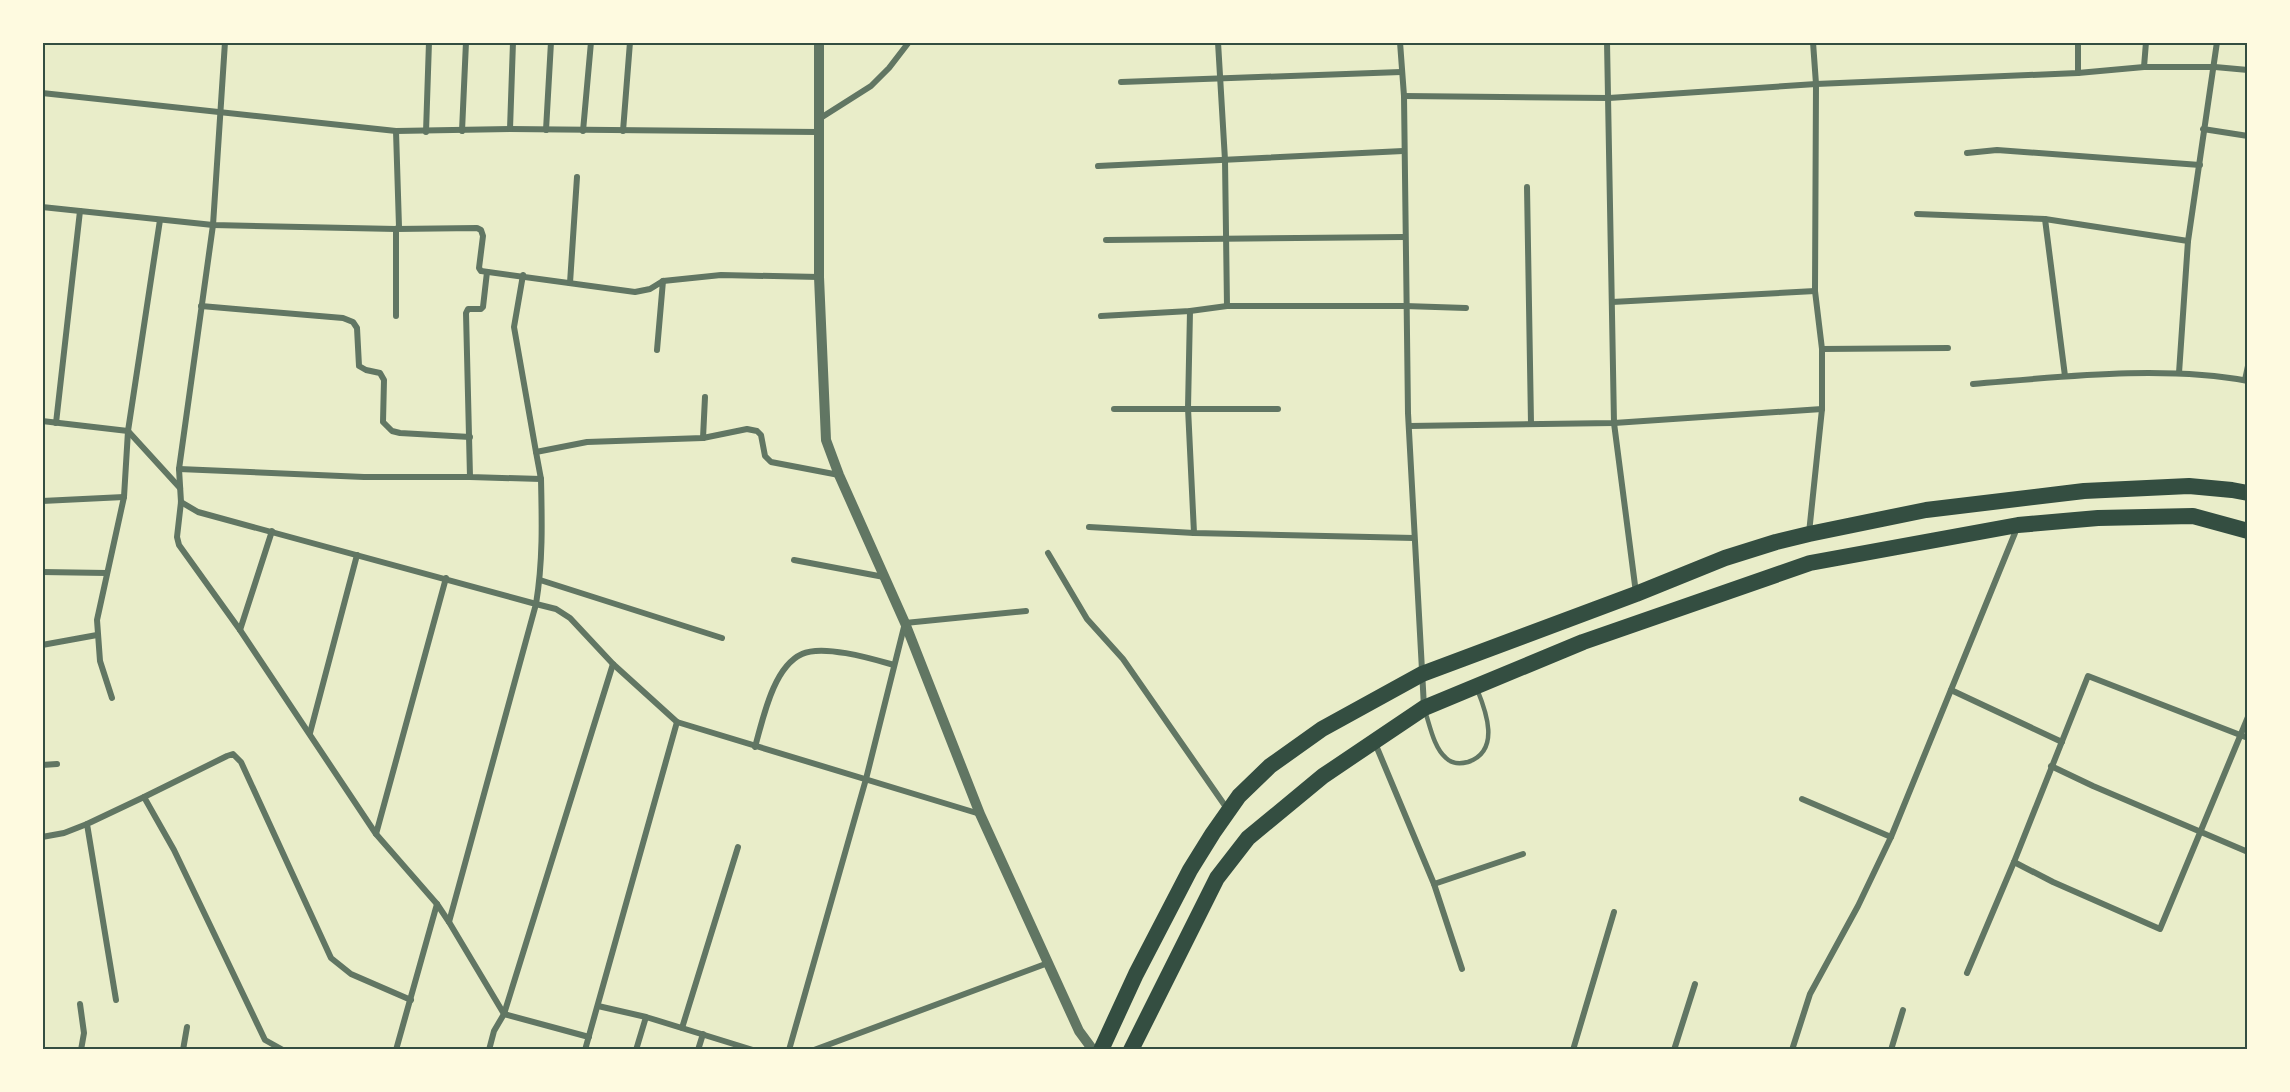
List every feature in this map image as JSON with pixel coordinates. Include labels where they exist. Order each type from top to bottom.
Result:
[{"type":"highway","points":[[1101,1050],[1136,974],[1190,870],[1239,796],[1270,766],[1322,729],[1422,674],[1725,558],[1809,534],[1926,510],[2099,491],[2189,486],[2232,490],[2248,494]]},
{"type":"highway","points":[[2098,518],[2099,491]]},
{"type":"highway","points":[[1131,1050],[1217,878],[1248,838],[1323,776],[1424,708],[1638,621],[1810,563],[2018,525],[2098,518],[2193,516],[2248,531]]},
{"type":"street","points":[[225,42],[213,225],[179,469],[181,502],[177,530],[179,545],[240,630],[376,834],[449,922],[504,1014],[589,1037]]},
{"type":"street","points":[[426,132],[429,42]]},
{"type":"street","points":[[462,131],[466,42]]},
{"type":"street","points":[[510,129],[513,42]]},
{"type":"street","points":[[546,130],[550,42]]},
{"type":"street","points":[[583,131],[591,42]]},
{"type":"street","points":[[623,131],[630,42]]},
{"type":"street","points":[[819,42],[819,277],[826,440],[839,475],[905,623],[980,814],[1079,1031],[1093,1050]]},
{"type":"street","points":[[818,119],[871,86],[889,68],[909,42]]},
{"type":"street","points":[[1218,42],[1225,160],[1227,306]]},
{"type":"street","points":[[1400,42],[1404,96],[1405,306],[1409,426],[1424,708]]},
{"type":"street","points":[[1607,42],[1614,423],[1636,594]]},
{"type":"street","points":[[1809,534],[1822,409],[1822,349],[1815,291],[1816,84],[1813,42]]},
{"type":"street","points":[[2078,42],[2078,73]]},
{"type":"street","points":[[2144,67],[2146,42]]},
{"type":"street","points":[[2179,373],[2188,241],[2217,42]]},
{"type":"street","points":[[1404,96],[1609,98],[1816,84],[2078,73],[2144,67],[2215,67],[2248,70]]},
{"type":"street","points":[[1121,82],[1401,72]]},
{"type":"street","points":[[42,93],[396,131],[510,129],[818,132]]},
{"type":"street","points":[[2203,129],[2248,136]]},
{"type":"street","points":[[396,131],[399,226],[396,230],[396,316]]},
{"type":"street","points":[[1967,153],[1997,150],[2200,165]]},
{"type":"street","points":[[1098,166],[1403,151]]},
{"type":"street","points":[[570,283],[577,177]]},
{"type":"street","points":[[1527,187],[1531,423]]},
{"type":"street","points":[[42,207],[213,225],[481,230],[483,236],[479,268],[481,271],[635,292],[650,289],[663,280],[721,275],[819,277]]},
{"type":"street","points":[[56,423],[80,211]]},
{"type":"street","points":[[1917,214],[2045,219],[2188,241]]},
{"type":"street","points":[[2045,219],[2066,376]]},
{"type":"street","points":[[112,698],[100,661],[97,620],[124,497],[128,431],[160,220]]},
{"type":"street","points":[[1106,240],[1404,237]]},
{"type":"street","points":[[470,477],[466,313],[468,309],[483,307],[488,272]]},
{"type":"street","points":[[449,922],[536,604],[540,580],[543,534],[541,479],[514,327],[523,275]]},
{"type":"street","points":[[657,350],[663,280]]},
{"type":"street","points":[[1612,302],[1815,291]]},
{"type":"street","points":[[201,306],[343,318],[353,322],[357,328],[359,366],[380,373],[384,380],[383,422],[387,427],[400,433],[470,437]]},
{"type":"street","points":[[1101,316],[1227,306],[1466,308]]},
{"type":"street","points":[[1190,310],[1188,408],[1194,533]]},
{"type":"street","points":[[1822,349],[1948,348]]},
{"type":"street","points":[[1973,384],[2066,376],[2179,373],[2247,380],[2248,366]]},
{"type":"street","points":[[703,438],[705,397]]},
{"type":"street","points":[[1114,409],[1278,409]]},
{"type":"street","points":[[1409,426],[1614,423],[1822,409]]},
{"type":"street","points":[[42,421],[128,431],[180,489]]},
{"type":"street","points":[[536,452],[587,442],[703,438],[753,429],[761,435],[765,456],[771,462],[839,475]]},
{"type":"street","points":[[179,469],[364,477],[541,479]]},
{"type":"street","points":[[42,501],[124,497]]},
{"type":"street","points":[[181,502],[198,512],[446,578],[564,613],[613,664],[676,722],[980,814]]},
{"type":"street","points":[[1792,1050],[1810,994],[1858,906],[1891,837],[2018,525]]},
{"type":"street","points":[[1089,527],[1194,533],[1414,537]]},
{"type":"street","points":[[240,630],[272,531]]},
{"type":"street","points":[[1048,554],[1087,619],[1123,659],[1229,811]]},
{"type":"street","points":[[310,733],[357,555]]},
{"type":"street","points":[[794,560],[884,577]]},
{"type":"street","points":[[42,572],[107,573]]},
{"type":"street","points":[[376,834],[446,578]]},
{"type":"street","points":[[540,580],[722,638]]},
{"type":"street","points":[[905,623],[1026,611]]},
{"type":"street","points":[[789,1050],[866,779],[905,623]]},
{"type":"street","points":[[42,645],[97,635]]},
{"type":"street","points":[[754,747],[772,693],[783,670],[803,653],[826,651],[849,654],[894,665]]},
{"type":"street","points":[[489,1050],[494,1032],[504,1014],[613,664]]},
{"type":"street","points":[[1966,973],[2014,862],[2088,676],[2248,738]]},
{"type":"street","points":[[1951,690],[2062,742]]},
{"type":"street","points":[[2014,862],[2160,929],[2248,717]]},
{"type":"street","points":[[585,1050],[676,722]]},
{"type":"street","points":[[1374,740],[1434,884],[1462,969]]},
{"type":"street","points":[[42,837],[64,833],[87,824],[233,754],[238,757],[331,958],[351,974],[411,1000]]},
{"type":"street","points":[[42,765],[57,764]]},
{"type":"street","points":[[2051,766],[2199,833],[2248,852]]},
{"type":"street","points":[[144,797],[174,850],[265,1040],[284,1050]]},
{"type":"street","points":[[1802,799],[1891,837]]},
{"type":"street","points":[[87,824],[116,1000]]},
{"type":"street","points":[[682,1028],[738,847]]},
{"type":"street","points":[[1434,884],[1523,854]]},
{"type":"street","points":[[396,1050],[436,904]]},
{"type":"street","points":[[1573,1050],[1614,912]]},
{"type":"street","points":[[814,1050],[1048,963]]},
{"type":"street","points":[[1674,1050],[1695,984]]},
{"type":"street","points":[[80,1004],[84,1033],[81,1050]]},
{"type":"street","points":[[598,1006],[646,1017],[753,1050]]},
{"type":"street","points":[[1891,1050],[1903,1010]]},
{"type":"street","points":[[636,1050],[646,1017]]},
{"type":"street","points":[[183,1050],[187,1027]]},
{"type":"street","points":[[698,1050],[703,1034]]},
{"type":"lane","points":[[1424,708],[1435,740],[1445,758],[1454,763],[1466,763],[1478,758],[1489,738],[1487,713],[1476,686]]}]
